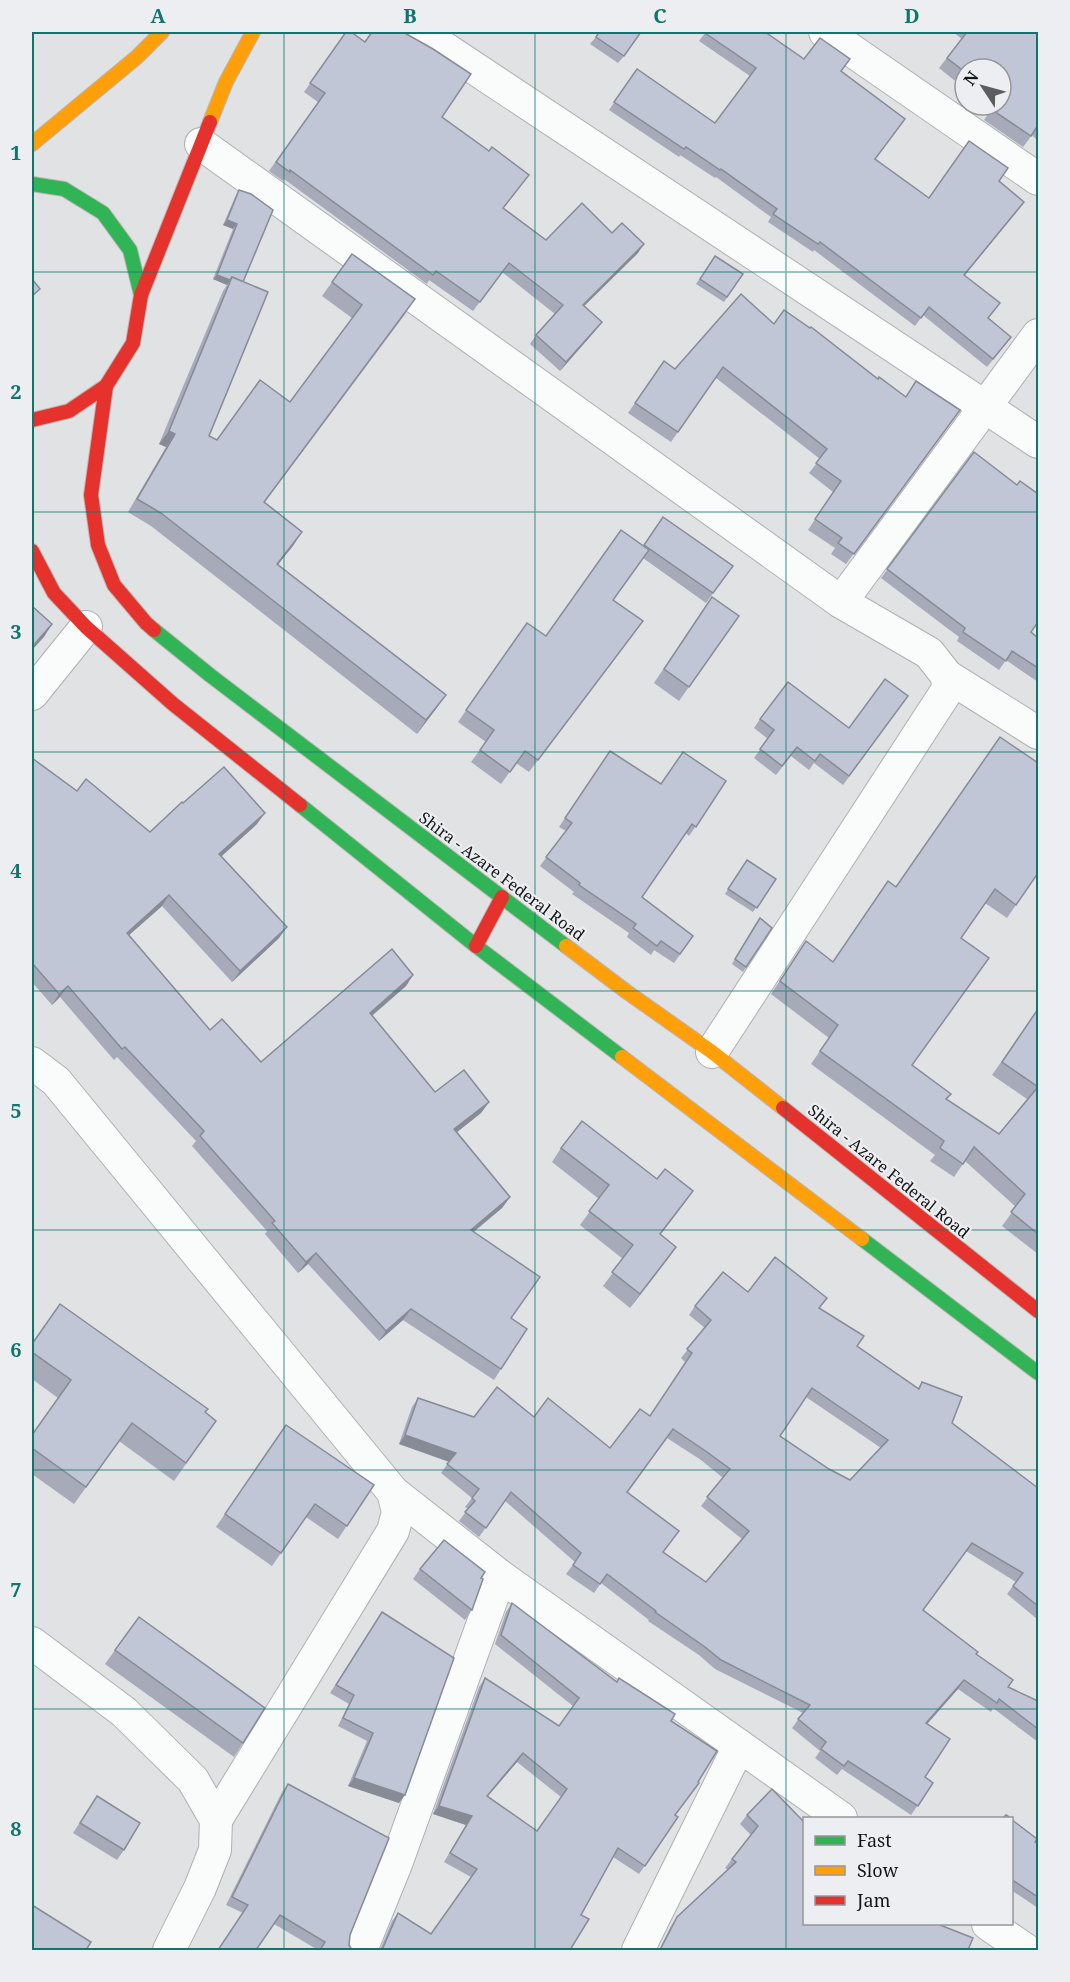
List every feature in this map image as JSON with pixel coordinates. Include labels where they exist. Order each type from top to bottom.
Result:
[{"type":"main road","points":[[32,144],[137,57],[162,32]]},
{"type":"main road","points":[[32,420],[69,411],[106,386],[133,343],[141,294],[226,82],[253,32]]},
{"type":"main road","points":[[32,184],[64,189],[103,213],[130,250],[141,294]]},
{"type":"main road","name":"Shira - Azare Federal Road","points":[[106,386],[91,495],[98,545],[114,585],[146,622],[203,669],[627,992],[712,1052],[1038,1311]]},
{"type":"main road","points":[[32,550],[54,593],[86,627],[173,704],[477,946],[1038,1373]]},
{"type":"main road","points":[[477,946],[502,897]]},
{"type":"street","points":[[420,32],[1038,442]]},
{"type":"street","points":[[825,32],[1038,179]]},
{"type":"street","points":[[201,144],[841,602],[929,653],[947,676],[1038,733]]},
{"type":"street","points":[[841,602],[1038,335]]},
{"type":"street","points":[[32,694],[86,627]]},
{"type":"street","points":[[712,1052],[948,689],[947,676]]},
{"type":"street","points":[[32,1063],[56,1081],[393,1492],[500,1576],[840,1817]]},
{"type":"street","points":[[169,1950],[200,1888],[215,1850],[216,1820],[393,1531],[398,1512],[393,1492]]},
{"type":"street","points":[[361,1950],[396,1864],[500,1576]]},
{"type":"street","points":[[32,1643],[124,1712],[193,1780],[216,1820]]},
{"type":"street","points":[[638,1950],[739,1746]]},
{"type":"street","points":[[991,1925],[1026,1950]]},
{"type":"building","points":[[346,32],[351,32],[365,42],[372,32],[403,32],[471,74],[442,117],[489,151],[492,147],[529,175],[503,208],[546,240],[582,203],[612,233],[622,223],[644,244],[583,305],[602,322],[566,362],[536,335],[563,305],[509,263],[480,302],[436,271],[433,275],[276,162],[325,93],[310,83]]},
{"type":"building","points":[[599,32],[641,32],[624,56],[596,37]]},
{"type":"building","points":[[706,32],[765,32],[804,59],[820,38],[850,59],[841,71],[905,119],[875,159],[929,198],[969,141],[1008,168],[999,181],[1024,202],[964,275],[1000,303],[988,318],[1011,337],[993,359],[929,307],[921,318],[820,242],[818,244],[773,214],[777,209],[721,169],[686,147],[684,149],[614,102],[637,69],[715,123],[756,68]]},
{"type":"building","points":[[967,32],[1038,32],[1038,125],[1031,136],[1003,117],[1013,117],[1013,57],[953,57],[953,63],[947,58]]},
{"type":"building","points":[[239,190],[251,194],[273,210],[243,282],[232,277],[230,280],[217,275],[237,224],[227,220]]},
{"type":"building","points":[[352,254],[415,299],[264,502],[302,532],[277,564],[446,695],[426,720],[161,513],[137,499],[175,434],[169,431],[232,277],[268,292],[209,436],[217,440],[260,380],[290,402],[362,305],[332,282]]},
{"type":"building","points":[[715,256],[743,274],[727,297],[700,279]]},
{"type":"building","points":[[32,279],[40,289],[32,296]]},
{"type":"building","points":[[741,294],[774,324],[784,310],[811,327],[878,379],[879,377],[906,397],[916,381],[960,410],[854,554],[838,543],[842,538],[815,519],[841,481],[816,463],[827,449],[723,367],[678,432],[635,403],[664,361],[675,369]]},
{"type":"building","points":[[974,452],[1017,485],[1020,481],[1038,494],[1038,622],[1031,632],[1038,638],[1038,668],[1012,651],[1006,661],[963,632],[965,628],[887,569]]},
{"type":"building","points":[[663,517],[733,566],[713,593],[644,545]]},
{"type":"building","points":[[621,530],[649,550],[613,600],[643,621],[538,760],[525,751],[510,772],[480,750],[494,730],[466,710],[527,623],[546,636]]},
{"type":"building","points":[[712,597],[739,616],[689,687],[664,669]]},
{"type":"building","points":[[32,606],[52,624],[32,647]]},
{"type":"building","points":[[885,679],[908,696],[849,776],[820,754],[815,761],[797,747],[782,766],[760,749],[774,730],[760,719],[788,682],[849,728]]},
{"type":"building","points":[[1000,737],[1038,763],[1038,873],[1016,905],[995,889],[961,938],[989,958],[912,1065],[951,1094],[946,1099],[999,1134],[1038,1087],[1038,1234],[1011,1212],[1025,1194],[974,1147],[963,1164],[940,1148],[944,1141],[820,1051],[838,1025],[780,981],[806,941],[833,962],[888,881],[896,887]]},
{"type":"building","points":[[610,751],[661,784],[683,752],[726,781],[696,827],[692,824],[642,897],[693,936],[680,954],[661,941],[657,946],[633,928],[636,924],[579,885],[580,883],[546,857],[572,823],[565,818]]},
{"type":"building","points":[[32,758],[77,791],[86,779],[150,832],[224,767],[265,813],[219,854],[287,927],[240,971],[169,895],[127,933],[210,1030],[222,1019],[261,1062],[392,949],[413,975],[370,1013],[435,1092],[464,1070],[489,1102],[454,1129],[510,1197],[471,1230],[540,1277],[511,1318],[527,1329],[501,1369],[411,1309],[386,1331],[316,1253],[306,1262],[272,1223],[275,1221],[200,1136],[204,1131],[125,1047],[122,1049],[68,986],[59,994],[32,963]]},
{"type":"building","points":[[747,860],[776,879],[757,908],[728,889]]},
{"type":"building","points":[[760,918],[772,928],[746,967],[735,959]]},
{"type":"building","points":[[1038,1009],[1038,1087],[1002,1062]]},
{"type":"building","points":[[582,1121],[657,1179],[665,1169],[693,1191],[660,1234],[676,1247],[640,1294],[612,1272],[633,1245],[589,1211],[609,1185],[561,1148]]},
{"type":"building","points":[[775,1257],[827,1298],[819,1308],[864,1336],[857,1346],[919,1389],[922,1382],[962,1397],[952,1423],[1038,1488],[1038,1606],[1013,1586],[1023,1573],[972,1543],[923,1610],[978,1652],[976,1654],[1013,1680],[1008,1687],[1038,1701],[1038,1729],[999,1699],[997,1703],[964,1680],[926,1723],[950,1739],[925,1777],[933,1783],[918,1806],[848,1761],[844,1766],[821,1749],[826,1742],[798,1719],[810,1705],[721,1660],[607,1574],[600,1584],[573,1565],[581,1553],[511,1492],[486,1528],[465,1512],[475,1501],[472,1498],[479,1489],[447,1464],[456,1453],[405,1435],[418,1398],[474,1417],[497,1387],[534,1417],[548,1398],[610,1448],[640,1409],[650,1416],[692,1353],[687,1349],[711,1320],[695,1306],[723,1272],[748,1292]],"holes":[[[812,1388],[888,1440],[850,1480],[829,1469],[780,1436]],[[673,1429],[730,1469],[707,1497],[749,1531],[706,1582],[663,1552],[679,1531],[627,1492]]]},
{"type":"building","points":[[60,1304],[208,1409],[205,1412],[216,1421],[186,1463],[132,1423],[86,1487],[32,1448],[32,1435],[71,1380],[32,1352],[32,1344]]},
{"type":"building","points":[[286,1425],[374,1485],[347,1526],[315,1504],[281,1553],[225,1514]]},
{"type":"building","points":[[444,1540],[485,1572],[481,1578],[483,1579],[472,1610],[420,1569]]},
{"type":"building","points":[[512,1603],[617,1682],[619,1678],[675,1714],[671,1721],[717,1751],[699,1783],[675,1815],[678,1817],[645,1866],[618,1848],[581,1915],[589,1919],[570,1950],[382,1950],[398,1913],[431,1934],[477,1869],[450,1853],[472,1816],[439,1806],[485,1678],[559,1726],[579,1698],[501,1635]],"holes":[[[523,1753],[567,1789],[537,1831],[487,1796]]]},
{"type":"building","points":[[382,1612],[454,1658],[405,1795],[354,1778],[373,1733],[343,1718],[354,1695],[336,1685]]},
{"type":"building","points":[[139,1617],[265,1708],[243,1743],[115,1650]]},
{"type":"building","points":[[288,1784],[389,1838],[350,1935],[349,1945],[352,1950],[320,1950],[325,1942],[280,1915],[256,1950],[218,1950],[248,1905],[232,1897]]},
{"type":"building","points":[[772,1789],[803,1821],[803,1925],[940,1925],[973,1938],[968,1950],[660,1950],[677,1917],[736,1862],[732,1859],[758,1826],[747,1815]]},
{"type":"building","points":[[97,1796],[140,1823],[124,1850],[80,1823]]},
{"type":"building","points":[[1013,1821],[1037,1839],[1035,1842],[1038,1844],[1038,1897],[1013,1880]]},
{"type":"building","points":[[32,1905],[91,1942],[86,1950],[32,1950]]},
{"type":"traffic: fast","points":[[32,184],[64,189],[103,213],[130,250],[141,295]]},
{"type":"traffic: fast","points":[[154,630],[211,676],[566,946]]},
{"type":"traffic: fast","points":[[300,805],[476,946],[622,1057]]},
{"type":"traffic: fast","points":[[862,1239],[1038,1373]]},
{"type":"traffic: slow","points":[[32,144],[137,57],[162,32]]},
{"type":"traffic: slow","points":[[210,122],[226,82],[253,32]]},
{"type":"traffic: slow","points":[[566,946],[712,1052],[783,1108]]},
{"type":"traffic: slow","points":[[622,1057],[862,1239]]},
{"type":"traffic: jam","points":[[32,420],[69,411],[106,386],[133,343],[141,295],[210,122]]},
{"type":"traffic: jam","points":[[106,386],[91,495],[98,545],[114,585],[154,630]]},
{"type":"traffic: jam","points":[[32,551],[54,593],[86,627],[173,704],[300,805]]},
{"type":"traffic: jam","points":[[476,946],[502,897]]},
{"type":"traffic: jam","points":[[783,1108],[1038,1311]]}]
